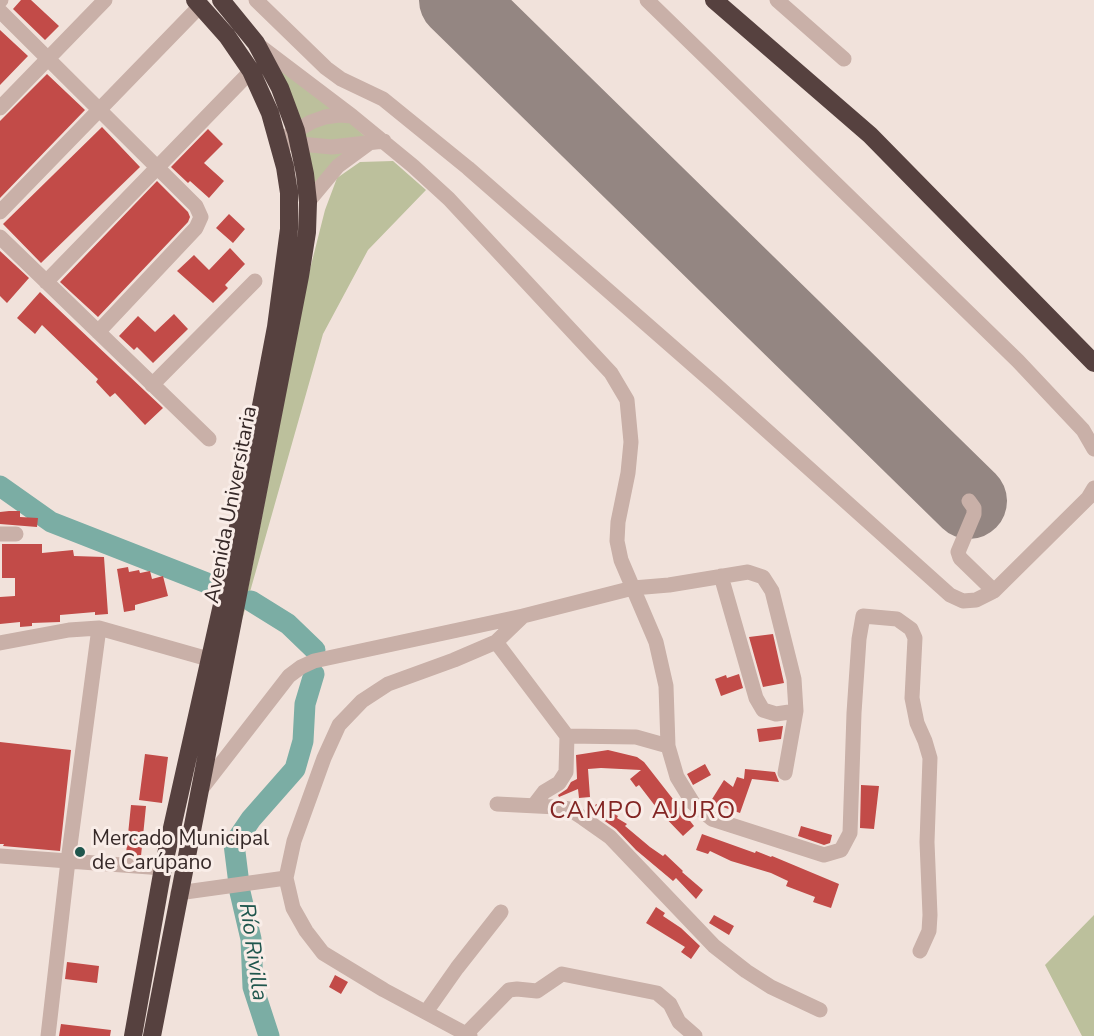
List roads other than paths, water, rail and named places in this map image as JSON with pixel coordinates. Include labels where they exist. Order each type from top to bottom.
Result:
[{"type":"highway","name":"Avenida Universitaria","points":[[217,661],[300,276],[307,232],[308,202],[298,138],[280,88],[256,43],[221,0]]},
{"type":"highway","points":[[714,0],[870,135],[1094,363]]},
{"type":"highway","name":"Avenida Universitaria","points":[[152,1036],[199,792],[230,569],[276,327],[289,229],[289,193],[279,141],[270,113],[251,71],[198,3]]},
{"type":"highway","points":[[133,1036],[163,868],[217,661]]},
{"type":"street","points":[[0,108],[105,0]]},
{"type":"street","points":[[256,0],[326,68],[341,79],[383,99],[468,168],[716,385],[950,595],[963,601],[976,600],[994,591],[1088,498],[1094,488]]},
{"type":"street","points":[[647,0],[1018,361],[1083,430],[1094,448]]},
{"type":"street","points":[[777,0],[844,58]]},
{"type":"street","points":[[0,212],[99,111],[198,3]]},
{"type":"street","points":[[0,11],[196,206],[201,217],[196,228],[98,332]]},
{"type":"street","points":[[256,43],[352,116],[378,141],[449,199],[611,373],[627,400],[631,442],[617,542],[621,560],[656,642],[666,686],[668,746],[677,777],[693,803],[712,819],[824,855],[841,850],[850,833],[855,703],[862,616],[897,619],[908,626],[915,638],[912,698],[917,723],[930,758],[927,842],[930,915],[929,931],[920,951]]},
{"type":"street","points":[[46,282],[156,166],[251,71]]},
{"type":"street","points":[[298,138],[325,117],[352,116]]},
{"type":"street","points":[[279,141],[298,138],[332,147],[378,141]]},
{"type":"street","points":[[308,202],[338,166],[378,141]]},
{"type":"street","points":[[0,237],[209,439]]},
{"type":"street","points":[[152,385],[255,281]]},
{"type":"street","points":[[969,501],[974,508],[974,514],[958,552],[960,558],[994,591]]},
{"type":"street","points":[[0,534],[16,534]]},
{"type":"street","points":[[199,792],[289,676],[314,661],[523,616],[633,588],[669,585],[748,572],[763,577],[772,591],[794,679],[796,711],[785,773]]},
{"type":"street","points":[[721,576],[756,698],[763,710],[776,714],[796,711]]},
{"type":"street","points":[[523,616],[496,642],[388,684],[362,701],[339,725],[324,758],[294,841],[286,878],[293,908],[322,953],[468,1035],[509,990],[537,991],[562,974],[657,993],[670,1004],[679,1022],[695,1036]]},
{"type":"street","points":[[48,1036],[68,861],[99,628]]},
{"type":"street","points":[[0,643],[69,630],[99,628],[217,661]]},
{"type":"street","points":[[496,642],[567,736],[566,772],[559,783],[544,792],[534,805]]},
{"type":"street","points":[[567,736],[636,737],[668,746]]},
{"type":"street","points":[[497,804],[569,809],[610,837],[714,946],[771,987],[820,1010]]},
{"type":"street","points":[[0,856],[163,868]]},
{"type":"street","points":[[178,893],[286,878]]},
{"type":"street","points":[[426,1012],[501,912]]},
{"type":"waterway","name":"Río Rivilla","points":[[0,486],[51,522],[212,585]]},
{"type":"waterway","name":"Río Rivilla","points":[[251,601],[288,624],[315,650]]},
{"type":"waterway","name":"Río Rivilla","points":[[269,1036],[253,987],[251,939],[240,892],[234,844],[251,819],[295,769],[303,741],[305,704],[314,674]]},
{"type":"place","name":"Mercado Municipal de Carúpano","points":[[80,852]]},
{"type":"district","name":"CAMPO AJURO","points":[[643,812]]}]
